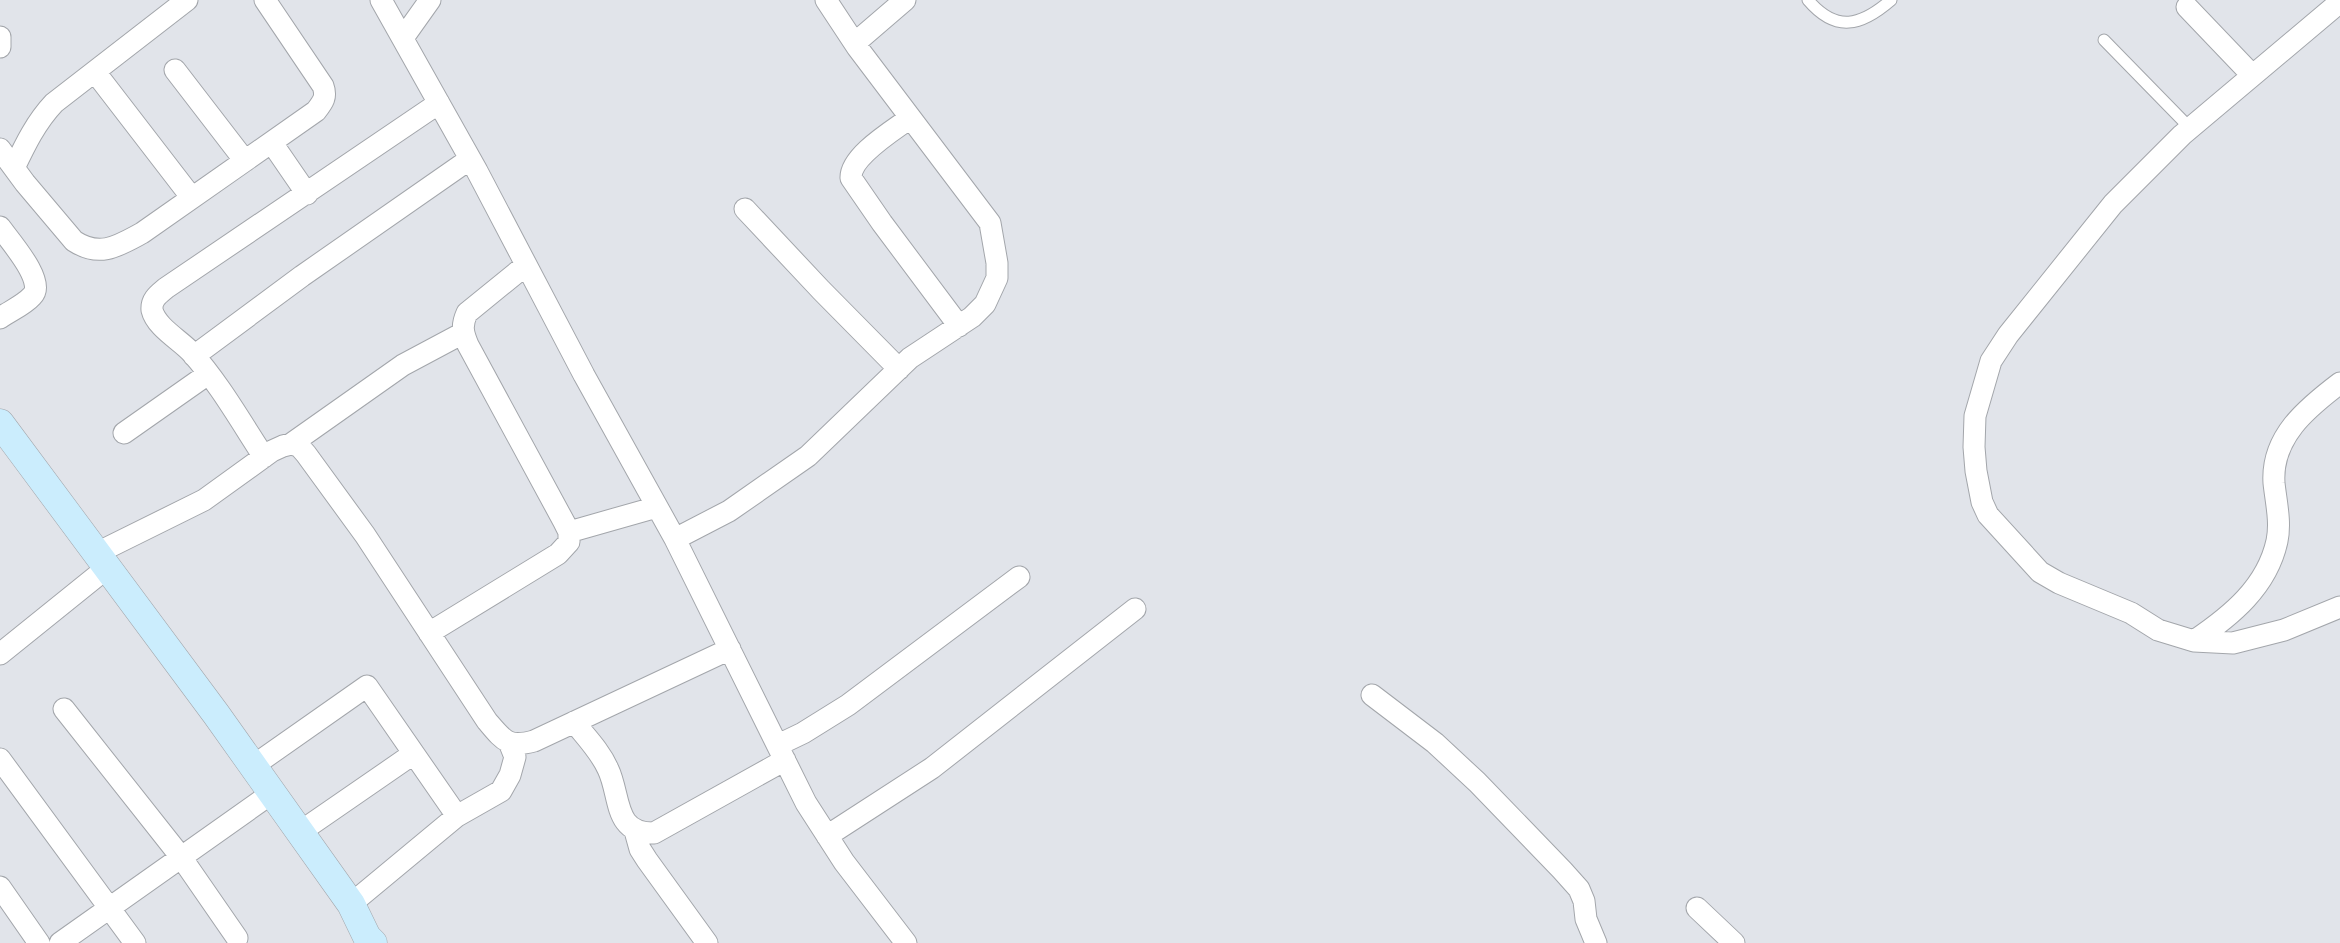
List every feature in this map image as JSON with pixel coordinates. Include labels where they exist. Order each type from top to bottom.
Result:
[{"type":"street","points":[[14,168],[43,114],[54,103],[187,0]]},
{"type":"street","points":[[0,148],[74,241],[84,247],[94,249],[112,248],[134,237],[316,112],[326,94],[324,86],[265,0]]},
{"type":"street","points":[[381,0],[470,159],[675,539],[806,804],[827,836],[906,943]]},
{"type":"street","points":[[403,38],[430,0]]},
{"type":"street","points":[[675,539],[729,511],[808,456],[910,358],[972,317],[985,304],[997,278],[997,263],[990,223],[855,44],[826,0]]},
{"type":"street","points":[[855,44],[905,0]]},
{"type":"street","points":[[2340,2],[2190,128],[2112,204],[2008,335],[1991,362],[1982,386],[1975,416],[1974,447],[1982,502],[1988,515],[2040,572],[2059,583],[2131,613],[2158,630],[2194,641],[2233,644],[2284,630],[2340,607]]},
{"type":"street","points":[[2188,7],[2252,75]]},
{"type":"street","points":[[0,37],[0,47]]},
{"type":"street","points":[[175,70],[245,161]]},
{"type":"street","points":[[95,72],[192,198]]},
{"type":"street","points":[[264,456],[194,356],[161,325],[153,312],[152,304],[156,296],[439,103]]},
{"type":"street","points":[[910,118],[867,151],[851,172],[851,178],[959,326]]},
{"type":"street","points":[[272,143],[307,194]]},
{"type":"street","points":[[194,356],[302,276],[470,159]]},
{"type":"street","points":[[745,209],[899,369]]},
{"type":"street","points":[[0,227],[28,266],[36,282],[37,289],[33,296],[0,318]]},
{"type":"street","points":[[429,633],[558,554],[569,542],[568,532],[463,333],[462,323],[467,313],[526,265]]},
{"type":"street","points":[[0,654],[102,560],[204,500],[264,456],[291,444],[404,365],[463,333]]},
{"type":"street","points":[[124,433],[208,374]]},
{"type":"street","points":[[2194,641],[2241,605],[2261,581],[2277,541],[2279,523],[2273,471],[2278,452],[2287,433],[2300,416],[2340,383]]},
{"type":"street","points":[[0,423],[253,766],[351,904],[366,941]]},
{"type":"street","points":[[291,444],[299,446],[306,454],[364,535],[487,721],[500,736],[509,742],[518,745],[534,741],[730,649]]},
{"type":"street","points":[[568,532],[657,507]]},
{"type":"street","points":[[574,722],[602,757],[609,770],[618,807],[628,826],[643,833],[654,833],[781,752],[810,729],[848,705],[1019,577]]},
{"type":"street","points":[[827,836],[932,768],[1135,609]]},
{"type":"street","points":[[253,766],[367,686],[457,816]]},
{"type":"street","points":[[1372,695],[1435,743],[1477,782],[1562,870],[1579,889],[1584,901],[1586,919],[1596,943]]},
{"type":"street","points":[[64,709],[181,857],[236,938]]},
{"type":"street","points":[[351,904],[457,816],[501,791],[510,775],[515,757],[509,742]]},
{"type":"street","points":[[300,832],[413,754]]},
{"type":"street","points":[[0,759],[134,943]]},
{"type":"street","points":[[60,943],[272,793]]},
{"type":"street","points":[[636,831],[640,849],[646,860],[707,943]]},
{"type":"street","points":[[0,887],[38,943]]},
{"type":"street","points":[[1697,908],[1734,943]]},
{"type":"lane","points":[[1808,0],[1826,18],[1840,22],[1854,22],[1875,14],[1891,0]]},
{"type":"lane","points":[[2104,40],[2190,128]]}]
